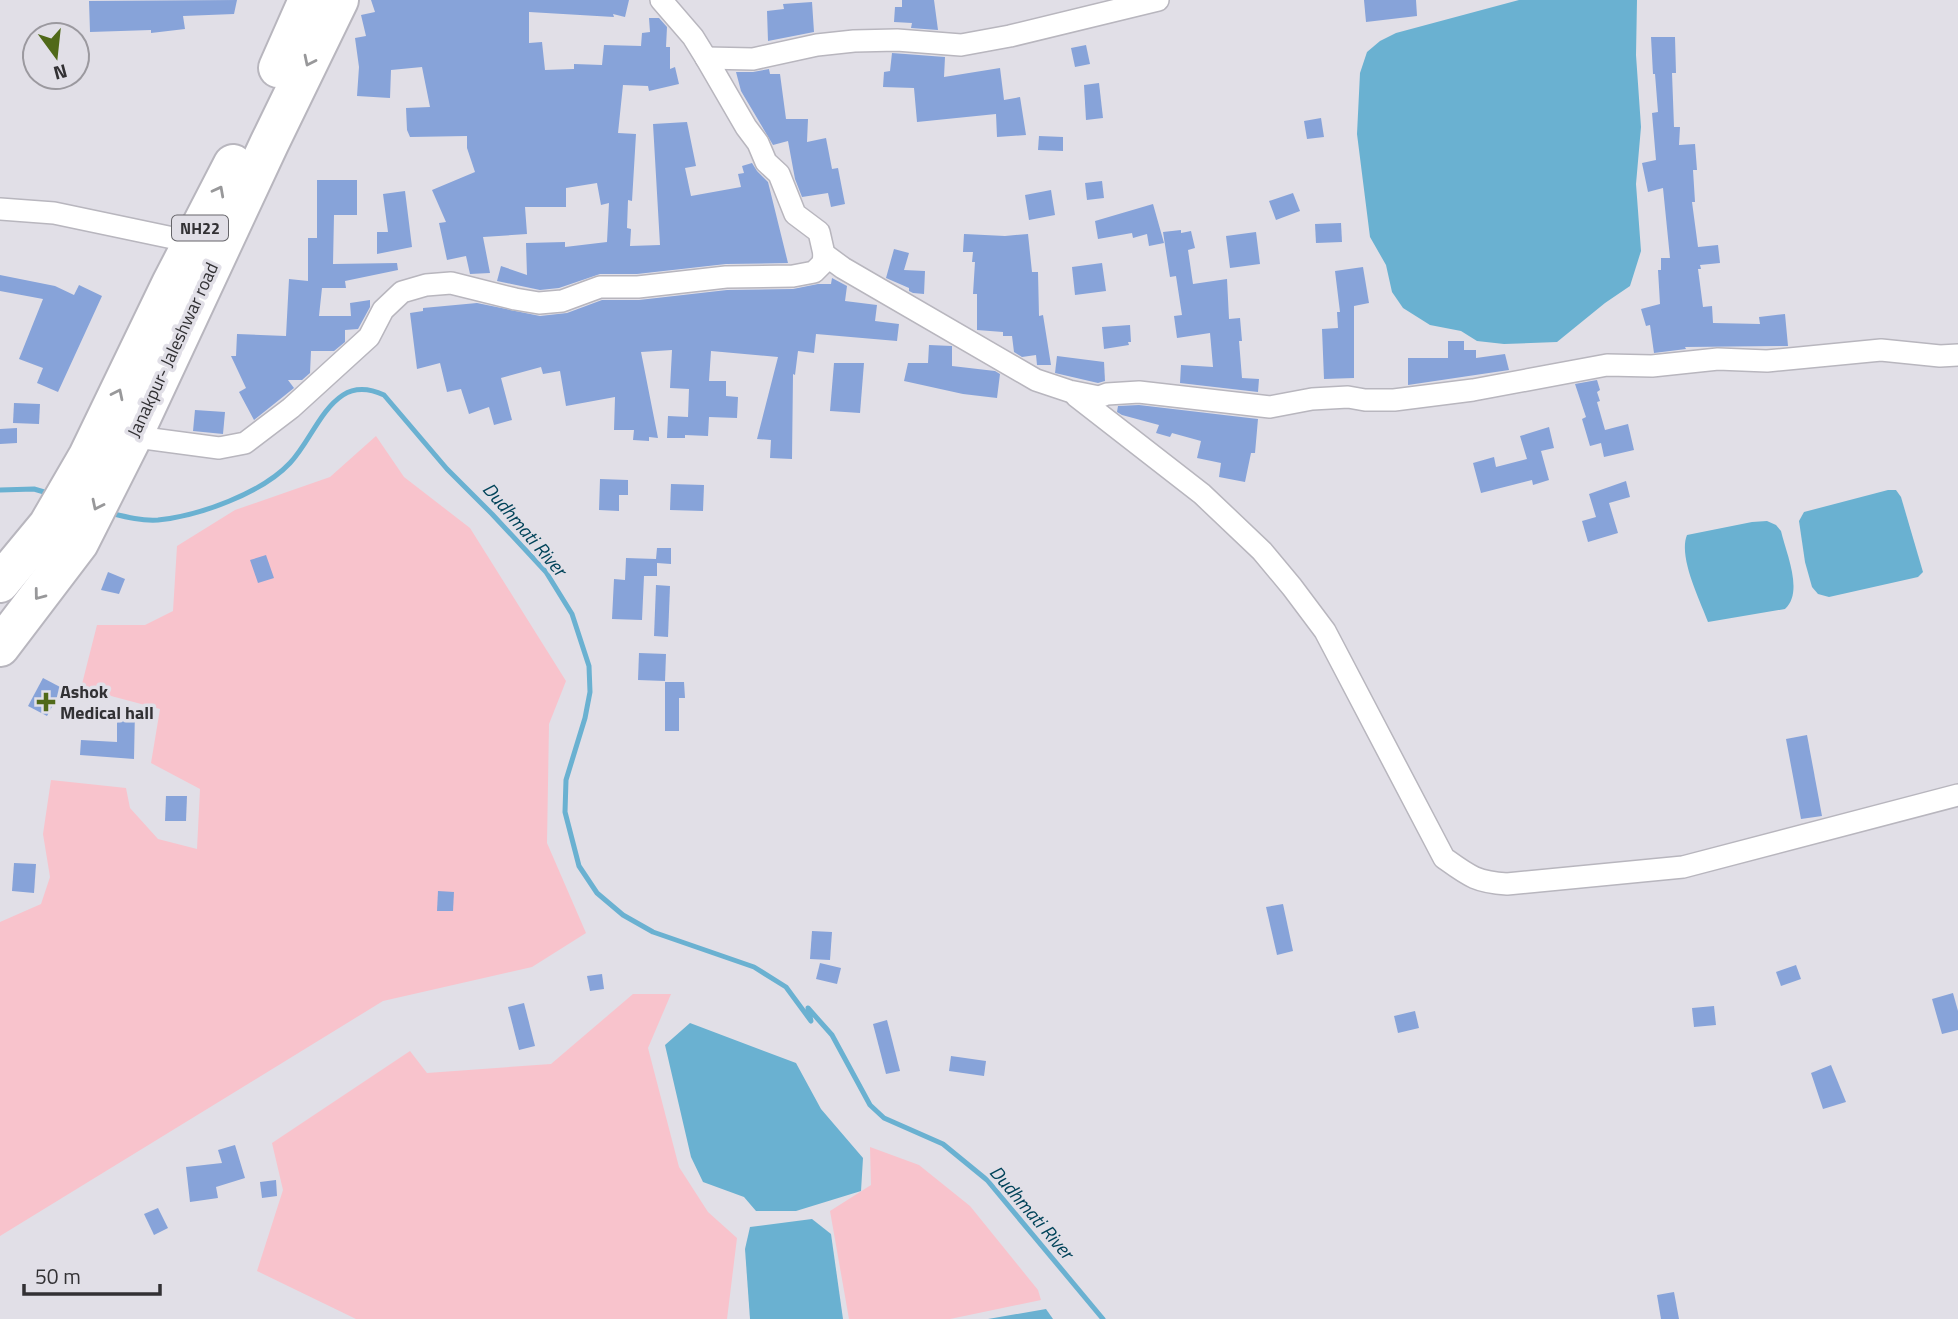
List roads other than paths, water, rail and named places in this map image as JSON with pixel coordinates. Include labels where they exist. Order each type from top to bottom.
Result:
[{"type":"highway","name":"Janakpur- Jaleshwar road","points":[[111,455],[192,242],[247,136],[308,0]]},
{"type":"highway","name":"Janakpur- Jaleshwar road","points":[[0,647],[111,455],[339,0]]},
{"type":"highway","name":"Janakpur- Jaleshwar road","points":[[0,583],[64,534]]},
{"type":"street","points":[[111,455],[144,438],[219,448],[245,443],[291,408],[369,337],[383,310],[402,292],[426,285],[451,283],[539,303],[562,301],[600,287],[638,287],[726,277],[793,276],[814,272],[823,263],[824,254],[819,232],[795,214],[779,174],[766,162],[758,142],[746,127],[693,37],[661,0]]},
{"type":"street","points":[[706,58],[753,60],[817,45],[854,41],[897,40],[961,45],[1010,36],[1158,0]]},
{"type":"street","points":[[0,209],[54,213],[192,242]]},
{"type":"street","points":[[824,254],[843,268],[1025,373],[1069,391],[1099,397],[1139,392],[1270,407],[1312,399],[1348,397],[1394,400],[1473,390],[1607,365],[1652,366],[1718,359],[1767,360],[1881,350],[1940,356],[1958,355]]},
{"type":"street","points":[[1069,391],[1202,494],[1262,551],[1325,631],[1444,858],[1470,877],[1483,882],[1507,884],[1683,867],[1958,795]]},
{"type":"water","points":[[1519,0],[1637,0],[1636,55],[1641,127],[1636,184],[1641,251],[1630,286],[1557,342],[1504,344],[1477,341],[1461,331],[1430,325],[1403,308],[1392,292],[1386,265],[1370,237],[1357,134],[1360,73],[1367,52],[1380,41],[1396,33]]},
{"type":"water","points":[[1896,490],[1901,497],[1923,572],[1918,577],[1829,597],[1818,594],[1812,587],[1805,562],[1799,521],[1804,512]]},
{"type":"water","points":[[1767,521],[1781,531],[1792,572],[1793,593],[1790,602],[1785,609],[1708,622],[1695,591],[1685,555],[1687,535]]},
{"type":"water","points":[[690,1023],[796,1063],[821,1109],[863,1158],[861,1191],[796,1211],[756,1211],[744,1197],[703,1182],[691,1157],[665,1045]]},
{"type":"water","points":[[812,1219],[831,1234],[843,1319],[750,1319],[745,1249],[750,1227]]},
{"type":"water","points":[[1046,1309],[1053,1319],[988,1319]]},
{"type":"waterway","name":"Dudhmati River","points":[[110,513],[158,520],[192,514],[229,501],[263,484],[290,463],[328,409],[343,395],[364,389],[384,395],[447,469],[546,572],[572,614],[589,666],[590,692],[566,780],[565,812],[579,866],[597,893],[623,915],[653,932],[754,967],[786,987],[811,1021],[808,1008],[832,1035],[870,1105],[884,1118],[943,1144],[987,1180],[1103,1319]]},
{"type":"waterway","name":"Dudhmati River","points":[[0,490],[34,489],[51,494]]},
{"type":"place","name":"Ashok Medical hall","points":[[46,702]]}]
